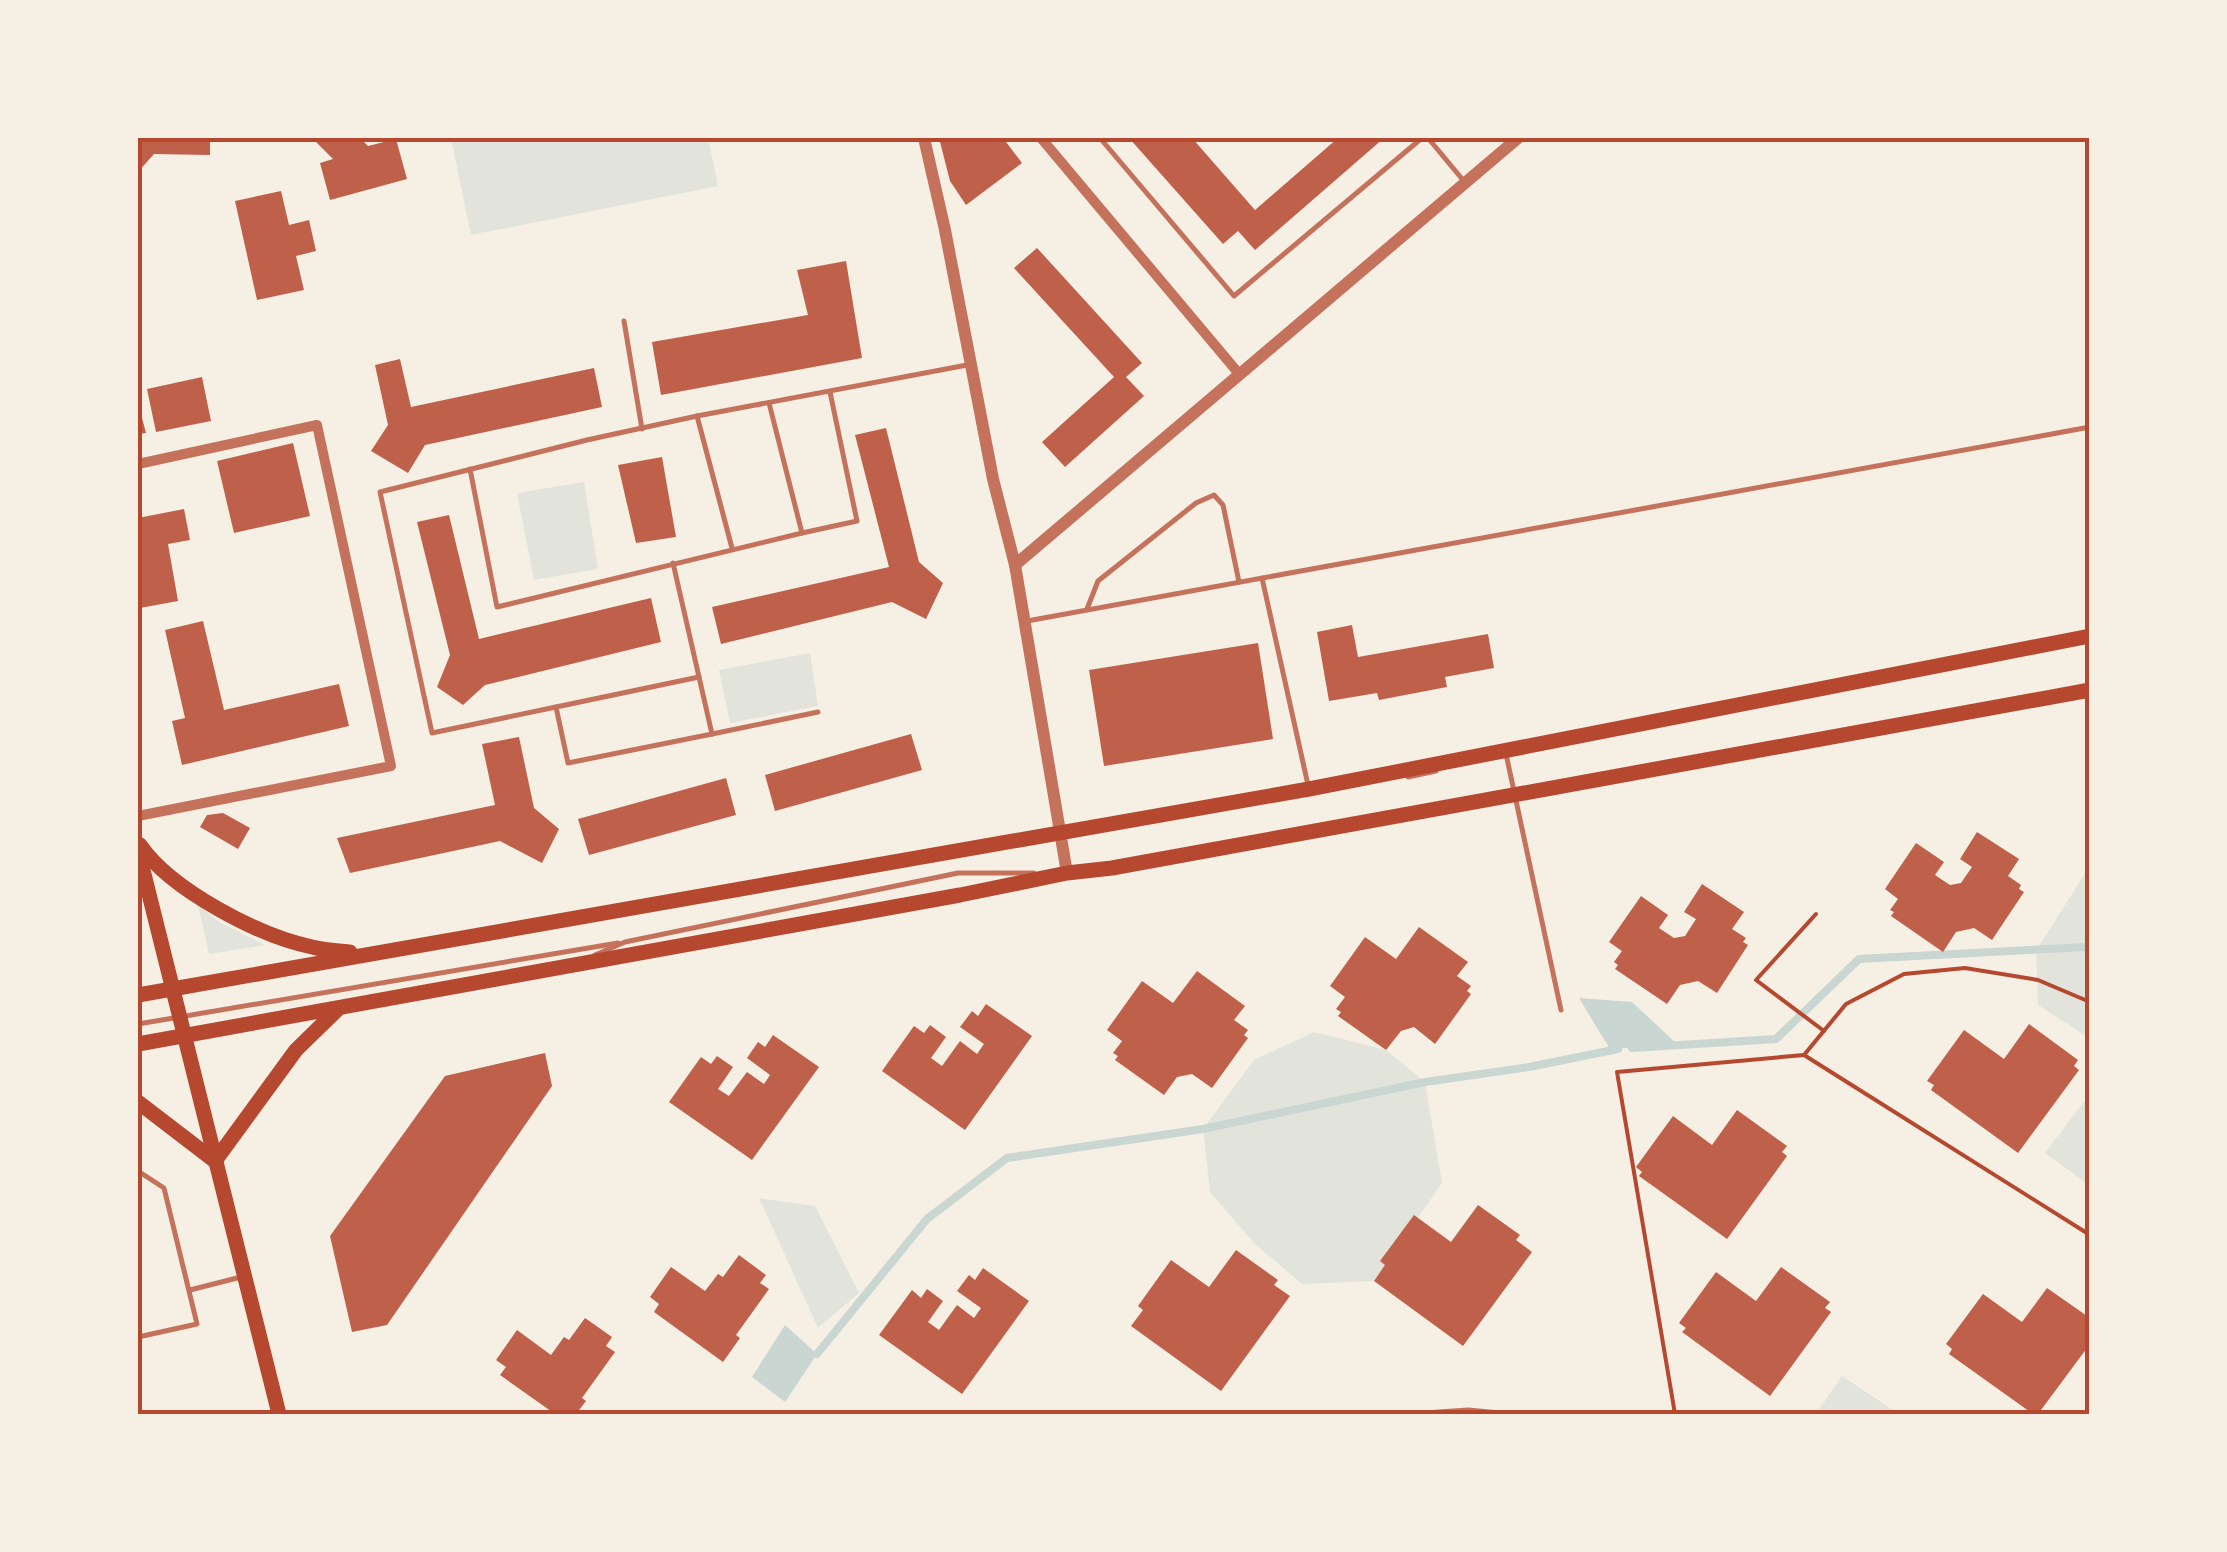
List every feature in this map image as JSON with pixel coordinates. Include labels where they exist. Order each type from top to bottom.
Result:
[{"type":"main road","points":[[138,995],[1309,789],[2090,636]]},
{"type":"main road","points":[[138,1044],[2090,690]]},
{"type":"main road","points":[[138,842],[183,887],[252,927],[312,948],[374,953]]},
{"type":"main road","points":[[138,850],[280,1414]]},
{"type":"main road","points":[[215,1161],[296,1050],[340,1007]]},
{"type":"main road","points":[[138,1102],[215,1161]]},
{"type":"street","points":[[924,138],[1014,565],[1067,873]]},
{"type":"street","points":[[1041,138],[1240,375]]},
{"type":"street","points":[[1014,565],[1518,138]]},
{"type":"street","points":[[138,464],[317,425],[391,766],[138,816]]},
{"type":"lane","points":[[1100,138],[1234,296],[1425,138],[1465,183]]},
{"type":"lane","points":[[624,321],[642,428]]},
{"type":"lane","points":[[699,677],[432,733],[380,492],[697,416],[970,364]]},
{"type":"lane","points":[[470,470],[497,607],[856,521],[829,391]]},
{"type":"lane","points":[[768,403],[802,533]]},
{"type":"lane","points":[[697,416],[732,548]]},
{"type":"lane","points":[[1024,622],[2090,427]]},
{"type":"lane","points":[[1086,610],[1098,581],[1196,502],[1214,496],[1223,504],[1238,582]]},
{"type":"lane","points":[[674,563],[712,734]]},
{"type":"lane","points":[[1262,578],[1309,789]]},
{"type":"lane","points":[[556,707],[568,763],[818,712]]},
{"type":"lane","points":[[1060,833],[1110,831],[1408,777],[1505,751],[1562,1010]]},
{"type":"lane","points":[[138,1024],[625,942],[958,873],[1067,873]]},
{"type":"lane","points":[[569,966],[625,942]]},
{"type":"lane","points":[[138,1171],[164,1188],[197,1324],[138,1337]]},
{"type":"lane","points":[[190,1290],[245,1276]]},
{"type":"lane","points":[[1410,1414],[1468,1410],[1512,1414]]},
{"type":"path","points":[[1816,914],[1756,980],[1824,1031]]},
{"type":"path","points":[[1804,1056],[1846,1004],[1904,974],[1966,968],[2038,980],[2090,1002]]},
{"type":"path","points":[[1676,1414],[1617,1072],[1804,1056],[2090,1234]]},
{"type":"shaded area","points":[[451,138],[708,138],[718,186],[471,235]]},
{"type":"shaded area","points":[[584,482],[598,569],[534,580],[517,493]]},
{"type":"shaded area","points":[[810,653],[818,706],[730,723],[719,670]]},
{"type":"shaded area","points":[[2089,867],[2089,1038],[2038,1005],[2036,951]]},
{"type":"shaded area","points":[[198,905],[219,922],[265,945],[209,954]]},
{"type":"shaded area","points":[[1579,998],[1632,1002],[1678,1045],[1610,1049]]},
{"type":"shaded area","points":[[1314,1032],[1386,1050],[1425,1082],[1442,1183],[1374,1281],[1302,1284],[1254,1243],[1210,1192],[1203,1129],[1254,1060]]},
{"type":"shaded area","points":[[2089,1095],[2089,1185],[2045,1153]]},
{"type":"shaded area","points":[[759,1198],[815,1206],[859,1293],[818,1328]]},
{"type":"shaded area","points":[[785,1325],[817,1354],[785,1402],[752,1377]]},
{"type":"shaded area","points":[[1842,1376],[1899,1414],[1816,1414]]},
{"type":"building","points":[[138,138],[210,138],[210,155],[154,154],[138,172]]},
{"type":"building","points":[[312,138],[360,138],[368,146],[396,139],[407,179],[330,200],[320,163],[333,159]]},
{"type":"building","points":[[939,138],[1003,138],[1022,163],[966,205],[950,181]]},
{"type":"building","points":[[1129,138],[1192,138],[1255,210],[1338,138],[1384,138],[1255,250],[1238,231],[1223,244]]},
{"type":"building","points":[[281,191],[289,225],[309,220],[316,251],[296,256],[304,290],[257,300],[235,201]]},
{"type":"building","points":[[1037,248],[1142,363],[1126,377],[1144,396],[1065,467],[1042,442],[1114,377],[1014,268]]},
{"type":"building","points":[[846,261],[862,358],[661,395],[652,342],[808,315],[797,270]]},
{"type":"building","points":[[400,359],[411,407],[594,368],[602,407],[425,445],[408,473],[371,451],[388,425],[375,365]]},
{"type":"building","points":[[202,377],[211,421],[156,432],[147,389]]},
{"type":"building","points":[[138,403],[146,433],[138,434]]},
{"type":"building","points":[[886,428],[919,562],[943,583],[926,619],[892,602],[721,644],[712,607],[889,567],[855,435]]},
{"type":"building","points":[[293,443],[310,516],[234,533],[217,461]]},
{"type":"building","points":[[662,457],[676,537],[636,543],[618,465]]},
{"type":"building","points":[[184,509],[190,540],[168,544],[178,601],[140,608],[138,518]]},
{"type":"building","points":[[449,515],[479,639],[651,598],[661,642],[485,685],[463,705],[437,687],[450,655],[417,522]]},
{"type":"building","points":[[203,621],[224,710],[339,684],[349,726],[182,765],[172,721],[185,718],[165,630]]},
{"type":"building","points":[[1352,625],[1358,657],[1488,634],[1494,668],[1445,677],[1447,687],[1379,700],[1377,693],[1329,701],[1317,632]]},
{"type":"building","points":[[1258,643],[1273,739],[1104,766],[1089,670]]},
{"type":"building","points":[[911,734],[922,770],[775,811],[765,775]]},
{"type":"building","points":[[519,737],[534,808],[559,829],[542,863],[500,841],[350,873],[337,838],[495,805],[482,744]]},
{"type":"building","points":[[726,778],[736,815],[589,855],[578,819]]},
{"type":"building","points":[[223,813],[250,828],[238,849],[200,827],[207,815]]},
{"type":"building","points":[[1977,832],[2019,859],[2008,876],[2024,892],[1992,940],[1974,928],[1956,932],[1943,952],[1891,916],[1894,912],[1890,910],[1898,899],[1885,889],[1916,843],[1944,862],[1935,875],[1950,885],[1961,883],[1972,867],[1960,859]]},
{"type":"building","points":[[1702,884],[1744,912],[1732,929],[1746,938],[1743,942],[1748,945],[1717,993],[1698,981],[1680,985],[1667,1004],[1615,969],[1618,965],[1614,962],[1622,951],[1609,942],[1641,896],[1668,915],[1659,928],[1674,938],[1685,936],[1696,919],[1684,912]]},
{"type":"building","points":[[1419,927],[1468,962],[1457,976],[1471,986],[1467,991],[1471,994],[1435,1044],[1414,1027],[1401,1031],[1386,1050],[1338,1016],[1341,1012],[1336,1009],[1345,997],[1330,986],[1365,937],[1396,959]]},
{"type":"building","points":[[1197,971],[1245,1006],[1234,1020],[1248,1030],[1244,1035],[1248,1038],[1212,1088],[1192,1074],[1177,1077],[1164,1095],[1115,1060],[1118,1056],[1113,1053],[1122,1041],[1107,1030],[1142,981],[1173,1003]]},
{"type":"building","points":[[986,1004],[1032,1036],[965,1130],[882,1071],[914,1026],[924,1033],[930,1025],[946,1037],[931,1058],[942,1066],[960,1041],[977,1054],[984,1044],[960,1027],[972,1011],[978,1016]]},
{"type":"building","points":[[2029,1024],[2078,1060],[2074,1066],[2079,1070],[2018,1153],[1931,1090],[1934,1085],[1927,1081],[1964,1030],[2004,1059]]},
{"type":"building","points":[[773,1035],[819,1067],[752,1160],[669,1102],[701,1057],[711,1064],[717,1056],[733,1067],[718,1089],[729,1096],[747,1072],[764,1084],[770,1075],[747,1058],[758,1042],[765,1047]]},
{"type":"building","points":[[545,1053],[552,1086],[387,1325],[352,1332],[330,1236],[445,1076]]},
{"type":"building","points":[[1737,1110],[1787,1146],[1782,1152],[1787,1156],[1727,1239],[1639,1176],[1642,1172],[1636,1167],[1673,1116],[1712,1145]]},
{"type":"building","points":[[1478,1205],[1520,1235],[1516,1240],[1532,1252],[1463,1346],[1374,1281],[1385,1265],[1380,1261],[1414,1215],[1451,1242]]},
{"type":"building","points":[[1236,1250],[1278,1280],[1274,1285],[1290,1296],[1221,1391],[1131,1326],[1143,1310],[1138,1306],[1171,1260],[1209,1287]]},
{"type":"building","points":[[739,1255],[766,1275],[760,1283],[769,1289],[736,1335],[740,1338],[723,1362],[654,1312],[659,1304],[650,1297],[671,1267],[705,1291],[718,1274],[723,1277]]},
{"type":"building","points":[[1781,1267],[1830,1302],[1825,1308],[1831,1312],[1770,1396],[1682,1332],[1686,1328],[1679,1323],[1716,1272],[1756,1301]]},
{"type":"building","points":[[983,1268],[1029,1301],[962,1394],[879,1335],[912,1290],[921,1298],[927,1289],[943,1301],[928,1322],[939,1330],[957,1305],[974,1318],[981,1308],[957,1291],[969,1275],[975,1280]]},
{"type":"building","points":[[2047,1288],[2090,1318],[2090,1344],[2038,1414],[2033,1414],[1949,1354],[1952,1349],[1946,1344],[1983,1294],[2022,1322]]},
{"type":"building","points":[[585,1318],[612,1337],[606,1346],[615,1352],[582,1398],[586,1401],[576,1414],[555,1414],[500,1375],[506,1367],[496,1360],[517,1330],[551,1355],[564,1337],[569,1340]]},
{"type":"waterway","points":[[1632,1048],[1776,1039],[1859,959],[2085,947],[2090,951]]},
{"type":"waterway","points":[[817,1354],[927,1219],[1007,1158],[1203,1129],[1425,1082],[1618,1049]]}]
